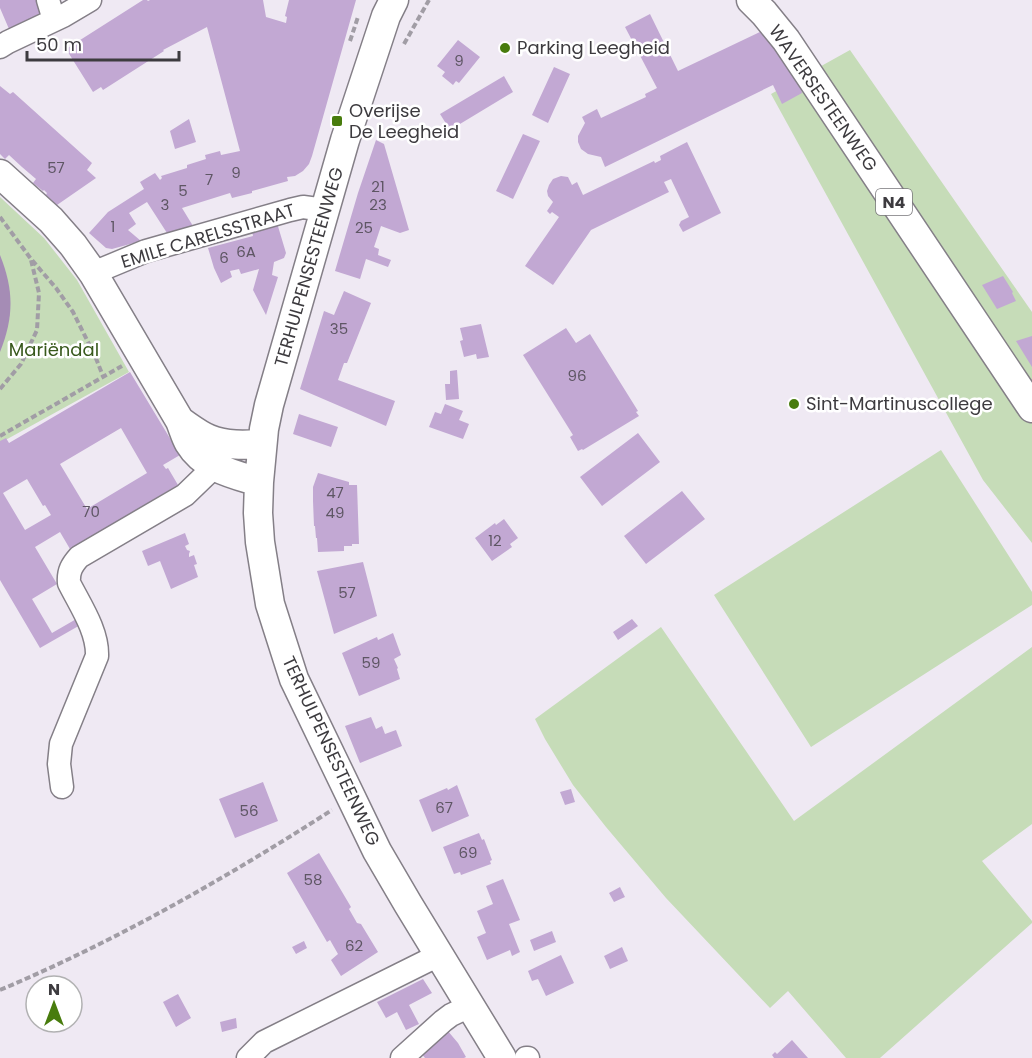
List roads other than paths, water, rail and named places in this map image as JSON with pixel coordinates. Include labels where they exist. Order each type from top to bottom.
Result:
[{"type":"main road","name":"TERHULPENSESTEENWEG","points":[[394,0],[386,16],[348,130],[269,405],[262,444],[259,482],[260,542],[270,604],[294,679],[377,851],[502,1058]]},
{"type":"main road","name":"WAVERSESTEENWEG","points":[[751,0],[786,40],[1032,408]]},
{"type":"main road","points":[[0,174],[51,220],[93,273],[180,421],[189,443],[199,456],[214,467],[259,482]]},
{"type":"main road","points":[[180,421],[208,439],[223,443],[262,444]]},
{"type":"street","points":[[0,47],[51,10],[90,0]]},
{"type":"street","name":"EMILE CARELSSTRAAT","points":[[93,273],[146,251],[290,210],[303,207],[325,210]]},
{"type":"street","points":[[62,787],[59,765],[61,744],[97,656],[98,645],[69,583],[71,567],[79,557],[185,495],[214,467]]},
{"type":"street","points":[[248,1058],[264,1042],[439,955]]},
{"type":"street","points":[[402,1058],[443,1021],[470,1006]]},
{"type":"place","name":"Parking Leegheid","points":[[505,48]]},
{"type":"place","name":"Overijse De Leegheid","points":[[337,121]]},
{"type":"place","name":"Sint-Martinuscollege","points":[[794,404]]},
{"type":"park label","name":"Mariëndal","points":[[54,350]]}]
